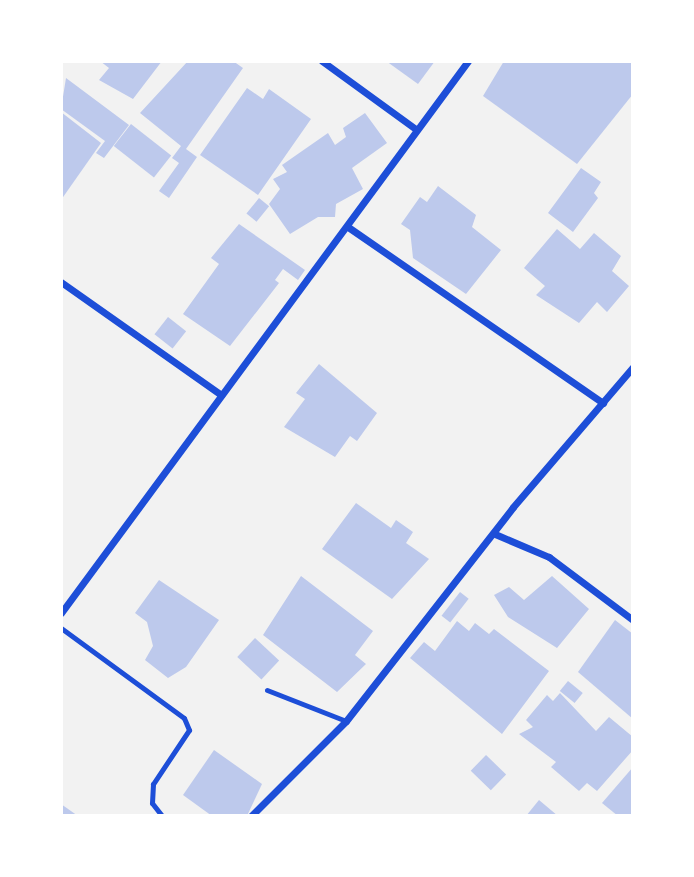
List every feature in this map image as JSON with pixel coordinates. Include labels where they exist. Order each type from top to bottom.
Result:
[{"type":"street","points":[[322,61],[417,130]]},
{"type":"street","points":[[61,613],[468,61]]},
{"type":"street","points":[[348,227],[603,403]]},
{"type":"street","points":[[61,282],[221,395]]},
{"type":"street","points":[[253,815],[346,721],[633,367]]},
{"type":"street","points":[[495,534],[549,557],[633,620]]},
{"type":"lane","points":[[61,628],[184,718],[189,730],[153,784],[152,803],[162,816]]},
{"type":"lane","points":[[267,690],[346,721]]},
{"type":"building","points":[[100,61],[162,61],[133,99],[99,80],[109,68]]},
{"type":"building","points":[[188,61],[233,61],[243,68],[186,149],[197,157],[169,198],[159,191],[179,163],[172,158],[181,146],[140,113]]},
{"type":"building","points":[[386,61],[435,61],[418,84]]},
{"type":"building","points":[[504,61],[633,61],[633,94],[577,164],[483,96]]},
{"type":"building","points":[[66,78],[129,125],[104,158],[96,153],[105,141],[61,109]]},
{"type":"building","points":[[247,88],[263,99],[269,89],[311,119],[258,195],[200,155]]},
{"type":"building","points":[[61,112],[101,143],[61,200]]},
{"type":"building","points":[[365,113],[387,143],[352,168],[363,189],[336,204],[335,217],[318,217],[290,234],[269,204],[280,189],[273,179],[287,172],[282,165],[328,133],[335,145],[346,137],[343,128]]},
{"type":"building","points":[[131,124],[171,155],[154,177],[114,146]]},
{"type":"building","points":[[581,168],[601,182],[594,193],[598,198],[573,232],[548,213]]},
{"type":"building","points":[[438,186],[476,215],[472,227],[501,250],[466,294],[413,258],[410,230],[401,224],[420,197],[427,202]]},
{"type":"building","points":[[259,198],[269,206],[257,222],[246,214]]},
{"type":"building","points":[[239,224],[305,270],[298,280],[283,269],[275,280],[279,283],[230,346],[183,314],[219,264],[211,258]]},
{"type":"building","points":[[557,229],[580,249],[594,233],[621,256],[612,271],[629,286],[607,312],[597,302],[579,323],[536,295],[545,286],[524,268]]},
{"type":"building","points":[[168,317],[186,331],[173,348],[154,334]]},
{"type":"building","points":[[319,364],[377,413],[357,441],[350,436],[335,457],[284,427],[305,399],[296,393]]},
{"type":"building","points":[[356,503],[391,528],[396,520],[413,532],[406,543],[429,559],[392,599],[322,549]]},
{"type":"building","points":[[301,576],[373,631],[355,655],[366,664],[337,692],[263,635]]},
{"type":"building","points":[[552,576],[589,609],[557,648],[508,617],[494,595],[509,587],[524,600]]},
{"type":"building","points":[[159,580],[219,620],[186,667],[168,678],[145,660],[153,646],[147,622],[135,613]]},
{"type":"building","points":[[460,592],[469,599],[450,622],[442,616]]},
{"type":"building","points":[[615,620],[633,634],[633,719],[578,672]]},
{"type":"building","points":[[457,621],[469,631],[475,623],[489,634],[494,629],[549,671],[502,734],[410,658],[424,642],[435,651]]},
{"type":"building","points":[[255,638],[279,661],[261,680],[237,657]]},
{"type":"building","points":[[568,681],[583,693],[575,703],[560,691]]},
{"type":"building","points":[[560,693],[596,731],[609,717],[633,737],[633,750],[597,791],[587,783],[579,791],[551,767],[556,762],[519,734],[533,727],[526,720],[547,695],[553,701]]},
{"type":"building","points":[[214,750],[262,784],[247,816],[212,816],[183,795]]},
{"type":"building","points":[[486,755],[506,774],[491,790],[471,771]]},
{"type":"building","points":[[633,767],[633,816],[618,816],[602,803]]},
{"type":"building","points":[[539,800],[558,816],[526,816]]},
{"type":"building","points":[[61,804],[78,816],[61,816]]}]
